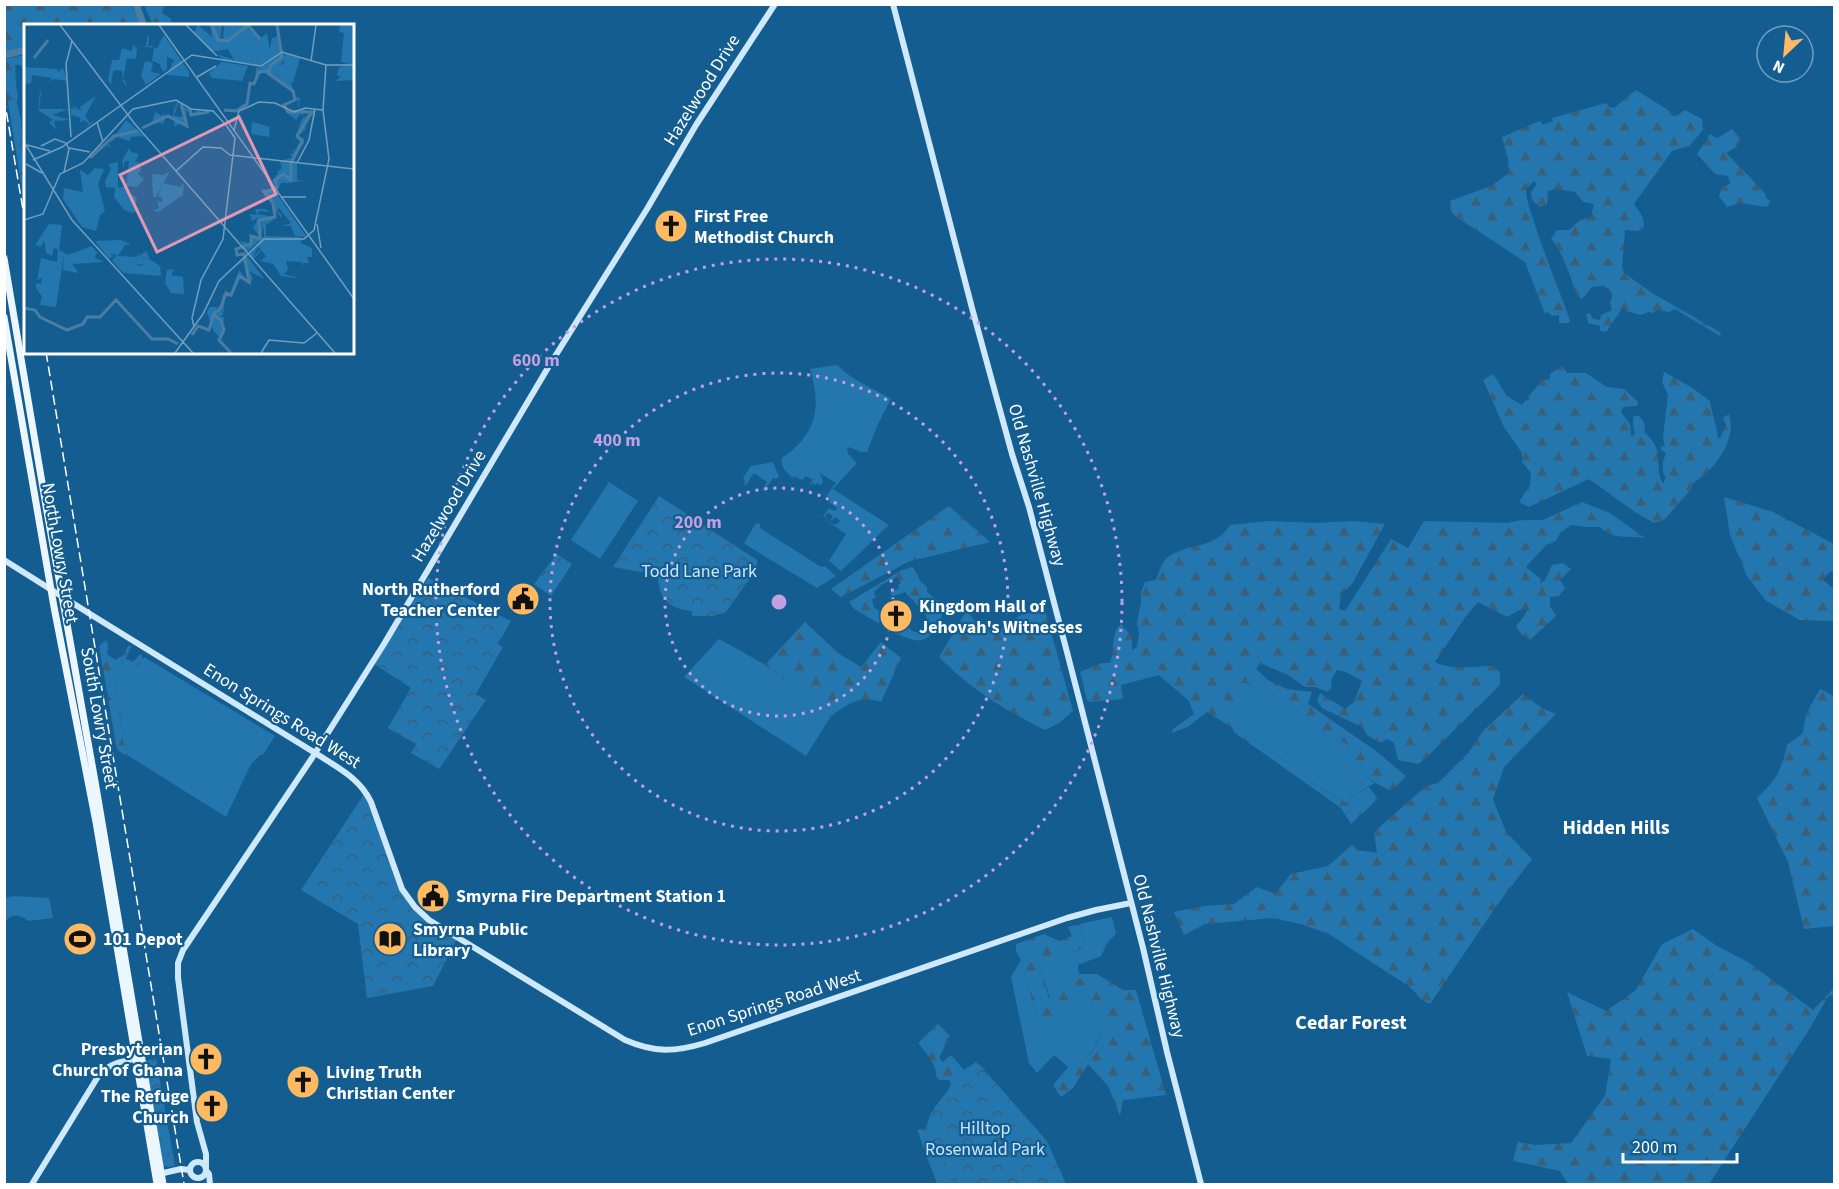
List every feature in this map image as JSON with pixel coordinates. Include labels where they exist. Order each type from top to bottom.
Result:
[{"type":"main road","name":"South Lowry Street","points":[[4,258],[96,787],[138,1059],[158,1174],[163,1185]]},
{"type":"main road","name":"North Lowry Street","points":[[4,317],[51,590],[96,822],[138,1059]]},
{"type":"main road","points":[[18,399],[28,397]]},
{"type":"main road","points":[[36,505],[46,506]]},
{"type":"main road","points":[[157,1185],[158,1174]]},
{"type":"street","name":"Hazelwood Drive","points":[[209,1185],[206,1154],[203,1150],[197,1122],[177,965],[183,950],[315,753],[427,573],[549,366],[647,209],[696,125],[775,4]]},
{"type":"street","name":"Old Nashville Highway","points":[[893,4],[972,308],[1029,507],[1201,1185]]},
{"type":"street","name":"Enon Springs Road West","points":[[4,560],[355,779],[366,791],[371,802],[402,889],[411,904],[422,914],[625,1040],[645,1047],[656,1050],[674,1050],[705,1043],[1067,918],[1131,903]]},
{"type":"street","points":[[32,1185],[99,1075],[115,1063],[138,1059]]},
{"type":"street","points":[[158,1174],[190,1170],[201,1157],[203,1150]]},
{"type":"street","points":[[195,1163],[201,1163],[206,1169],[204,1176],[200,1178]]},
{"type":"street","points":[[190,1170],[192,1175],[209,1185]]},
{"type":"green space","points":[[4,5],[131,5],[141,24],[24,24],[24,47],[5,51]]},
{"type":"green space","points":[[144,5],[164,5],[162,13],[171,19],[172,24],[153,24]]},
{"type":"green space","points":[[24,55],[24,72],[21,65],[15,65],[17,103],[21,119],[24,201],[4,78],[5,59]]},
{"type":"green space","points":[[1636,90],[1668,110],[1673,116],[1685,110],[1702,119],[1703,130],[1689,146],[1672,151],[1634,204],[1644,223],[1642,230],[1625,230],[1622,267],[1624,273],[1652,293],[1721,333],[1720,336],[1675,309],[1669,312],[1658,310],[1641,315],[1626,311],[1623,307],[1606,332],[1600,331],[1600,326],[1588,323],[1586,314],[1590,313],[1593,319],[1600,320],[1601,315],[1612,310],[1611,293],[1604,286],[1592,287],[1582,299],[1579,297],[1562,257],[1551,239],[1557,230],[1569,230],[1579,221],[1590,219],[1594,204],[1583,202],[1575,192],[1555,189],[1548,191],[1547,204],[1540,207],[1532,200],[1531,192],[1537,184],[1534,181],[1526,189],[1539,237],[1570,321],[1568,323],[1559,323],[1559,315],[1552,316],[1548,312],[1545,314],[1525,262],[1455,216],[1451,211],[1450,201],[1491,186],[1509,173],[1502,137],[1540,121],[1543,125],[1553,121],[1552,118],[1606,103],[1609,107],[1614,108]]},
{"type":"green space","points":[[1732,129],[1741,140],[1735,148],[1726,153],[1765,193],[1766,198],[1771,201],[1767,207],[1740,203],[1727,207],[1719,196],[1722,187],[1730,184],[1728,176],[1715,174],[1697,154],[1710,134],[1717,138]]},
{"type":"green space","points":[[837,365],[855,379],[891,399],[867,452],[849,447],[847,449],[848,454],[857,463],[833,489],[889,525],[841,571],[829,561],[846,534],[824,519],[835,525],[840,521],[835,517],[832,521],[833,516],[828,513],[825,516],[829,520],[823,516],[829,508],[835,511],[837,508],[829,502],[830,498],[818,490],[827,495],[836,483],[818,470],[823,481],[821,485],[813,483],[811,485],[813,480],[806,476],[802,480],[793,476],[794,479],[782,464],[782,458],[802,440],[813,419],[815,396],[810,369]]},
{"type":"green space","points":[[1562,366],[1567,373],[1586,373],[1607,387],[1624,389],[1638,402],[1637,406],[1623,407],[1621,412],[1630,424],[1633,436],[1635,433],[1633,417],[1638,415],[1644,422],[1645,433],[1655,445],[1663,484],[1666,477],[1663,473],[1663,462],[1666,453],[1661,450],[1661,446],[1665,447],[1663,437],[1668,395],[1662,382],[1664,372],[1710,401],[1718,439],[1726,425],[1723,418],[1729,414],[1730,434],[1722,453],[1709,470],[1693,483],[1692,488],[1664,520],[1654,523],[1589,479],[1529,507],[1519,502],[1530,485],[1531,473],[1522,462],[1522,453],[1504,427],[1483,380],[1493,374],[1507,396],[1522,405],[1541,381],[1550,379],[1550,374]]},
{"type":"green space","points":[[773,462],[779,477],[773,478],[764,491],[762,490],[767,482],[754,473],[746,485],[744,484],[743,478],[751,466]]},
{"type":"green space","points":[[609,482],[638,501],[600,559],[571,540]]},
{"type":"green space","name":"Todd Lane Park","points":[[659,496],[757,560],[757,568],[726,612],[713,616],[692,616],[692,611],[675,607],[665,599],[660,591],[657,575],[613,567]]},
{"type":"green space","points":[[1724,497],[1773,512],[1834,544],[1834,571],[1829,572],[1823,580],[1834,589],[1834,621],[1800,620],[1766,601],[1747,576],[1730,535]]},
{"type":"green space","points":[[1582,502],[1610,513],[1645,538],[1616,536],[1600,527],[1571,525],[1560,533],[1556,541],[1546,545],[1526,567],[1541,579],[1540,584],[1545,580],[1552,565],[1563,563],[1571,569],[1560,580],[1565,588],[1559,596],[1550,597],[1550,606],[1556,616],[1530,640],[1522,635],[1516,626],[1528,608],[1507,617],[1478,602],[1435,662],[1456,667],[1493,666],[1500,672],[1500,685],[1418,764],[1398,760],[1394,743],[1387,739],[1380,743],[1367,735],[1362,727],[1322,708],[1317,700],[1320,693],[1345,709],[1354,702],[1362,681],[1337,670],[1332,678],[1331,688],[1327,692],[1316,687],[1305,687],[1288,675],[1260,663],[1256,669],[1268,680],[1287,689],[1312,692],[1308,704],[1376,751],[1406,776],[1396,787],[1389,790],[1365,777],[1361,766],[1356,766],[1351,757],[1348,744],[1332,738],[1271,693],[1245,682],[1236,686],[1233,701],[1224,711],[1232,725],[1316,785],[1347,804],[1351,797],[1369,787],[1378,799],[1351,824],[1341,808],[1207,712],[1189,726],[1172,733],[1173,729],[1194,714],[1189,701],[1159,675],[1121,685],[1123,699],[1090,702],[1087,700],[1080,672],[1102,663],[1110,663],[1115,633],[1121,624],[1132,637],[1132,650],[1137,647],[1139,633],[1137,624],[1141,592],[1145,582],[1156,580],[1167,558],[1217,538],[1230,525],[1269,521],[1314,523],[1353,521],[1385,524],[1352,584],[1341,594],[1339,609],[1345,611],[1391,539],[1408,548],[1424,521],[1507,523],[1521,520],[1543,520]]},
{"type":"green space","points":[[949,506],[990,542],[910,561],[841,597],[831,589]]},
{"type":"green space","points":[[756,523],[760,524],[760,528],[821,567],[825,566],[836,576],[817,588],[748,546],[744,543]]},
{"type":"green space","points":[[557,554],[572,564],[551,596],[534,584]]},
{"type":"green space","points":[[913,567],[921,582],[927,587],[927,592],[937,600],[944,602],[940,622],[932,634],[921,640],[914,640],[886,630],[893,623],[896,629],[904,630],[906,627],[919,633],[920,630],[929,627],[923,605],[918,606],[905,592],[893,596],[890,593],[899,588],[898,585],[901,583],[897,577],[881,585],[874,592],[876,598],[872,599],[874,608],[878,610],[881,619],[880,624],[854,609],[849,602],[902,570]]},
{"type":"green space","points":[[428,578],[511,621],[498,644],[503,647],[476,694],[486,700],[439,769],[411,753],[416,744],[388,728],[411,688],[374,664]]},
{"type":"green space","points":[[967,610],[976,623],[996,633],[1021,615],[1045,610],[1073,711],[1059,723],[1045,730],[989,698],[939,657]]},
{"type":"green space","points":[[805,622],[838,653],[861,667],[881,642],[901,658],[881,702],[860,700],[849,704],[831,716],[765,665]]},
{"type":"green space","points":[[719,639],[764,664],[831,716],[806,756],[684,677]]},
{"type":"green space","points":[[106,640],[107,654],[115,660],[122,656],[129,645],[131,647],[126,659],[133,662],[140,654],[142,655],[142,662],[135,669],[121,663],[119,670],[112,671],[121,714],[123,743],[130,749],[125,755],[117,750],[99,646]]},
{"type":"green space","points":[[144,657],[275,736],[263,755],[251,764],[226,817],[127,755],[130,749],[123,743],[121,714],[112,671],[119,670],[121,663],[135,669]]},
{"type":"green space","points":[[1244,682],[1271,693],[1332,738],[1348,744],[1351,757],[1361,766],[1365,777],[1375,783],[1351,797],[1348,804],[1316,785],[1288,763],[1231,725],[1224,711],[1233,701],[1236,685]]},
{"type":"green space","points":[[1820,689],[1834,696],[1834,926],[1804,929],[1788,862],[1757,798],[1777,774],[1787,745],[1803,733],[1806,714]]},
{"type":"green space","points":[[1523,694],[1542,708],[1556,714],[1504,767],[1493,799],[1506,832],[1532,859],[1497,905],[1430,1004],[1422,1000],[1410,987],[1331,935],[1301,924],[1272,918],[1205,924],[1184,935],[1174,912],[1205,906],[1234,904],[1257,887],[1275,894],[1291,874],[1328,866],[1352,845],[1358,850],[1377,853],[1374,832],[1426,786],[1438,783],[1468,753],[1483,731]]},
{"type":"green space","points":[[366,791],[401,884],[415,907],[458,937],[433,986],[367,998],[358,924],[301,890]]},
{"type":"green space","points":[[13,896],[49,898],[53,918],[28,921],[15,916],[10,917],[5,923],[5,898]]},
{"type":"green space","points":[[1112,917],[1116,934],[1107,943],[1101,956],[1078,965],[1079,974],[1050,998],[1039,966],[1057,961],[1085,947],[1080,924]]},
{"type":"green space","points":[[1080,924],[1085,947],[1057,961],[1039,966],[1049,998],[1079,974],[1097,974],[1123,990],[1136,990],[1166,1095],[1123,1100],[1120,1116],[1108,1086],[1088,1064],[1073,1088],[1061,1097],[1053,1085],[1070,1065],[1087,1058],[1103,1030],[1085,988],[1077,992],[1064,1010],[1040,1028],[1021,960],[1016,952],[1016,944],[1044,934],[1059,941],[1072,936],[1068,927]]},
{"type":"green space","points":[[1693,929],[1717,946],[1748,962],[1813,1010],[1834,988],[1834,996],[1829,995],[1709,1184],[1568,1184],[1560,1171],[1513,1161],[1518,1142],[1535,1145],[1571,1143],[1605,1096],[1611,1059],[1587,1056],[1567,992],[1606,1011],[1636,990],[1662,944]]},
{"type":"green space","name":"101 Depot","points":[[91,930],[94,945],[69,950],[67,933]]},
{"type":"green space","points":[[1021,960],[1040,1028],[1064,1010],[1077,992],[1085,988],[1103,1030],[1082,1062],[1068,1067],[1054,1055],[1037,1073],[1029,1063],[1011,977]]},
{"type":"green space","points":[[938,1024],[950,1036],[939,1058],[943,1062],[951,1055],[964,1070],[976,1062],[1007,1095],[934,1112],[934,1108],[951,1085],[949,1080],[939,1080],[933,1063],[918,1043]]},
{"type":"green space","points":[[156,1059],[175,1166],[162,1166],[144,1061]]},
{"type":"green space","name":"Hilltop Rosenwald Park","points":[[979,1064],[1047,1141],[1066,1184],[952,1184],[942,1154],[924,1133],[931,1113]]},
{"type":"green space","points":[[922,1129],[932,1135],[959,1184],[937,1184],[917,1130]]},
{"type":"waterway","points":[[136,4],[143,24]]},
{"type":"waterway","points":[[4,55],[24,50]]},
{"type":"railway","points":[[4,98],[24,215]]},
{"type":"railway","points":[[46,354],[184,1184]]},
{"type":"place","name":"First Free Methodist Church","points":[[671,226]]},
{"type":"place","name":"North Rutherford Teacher Center","points":[[523,599]]},
{"type":"place","name":"Kingdom Hall of Jehovah's Witnesses","points":[[896,616]]},
{"type":"place","name":"Smyrna Fire Department Station 1","points":[[433,896]]},
{"type":"place","name":"101 Depot","points":[[80,939]]},
{"type":"place","name":"Smyrna Public Library","points":[[390,939]]},
{"type":"place","name":"Presbyterian Church of Ghana","points":[[206,1059]]},
{"type":"place","name":"Living Truth Christian Center","points":[[303,1082]]},
{"type":"place","name":"The Refuge Church","points":[[212,1106]]},
{"type":"district","name":"Hidden Hills","points":[[1616,828]]},
{"type":"district","name":"Cedar Forest","points":[[1351,1023]]}]
